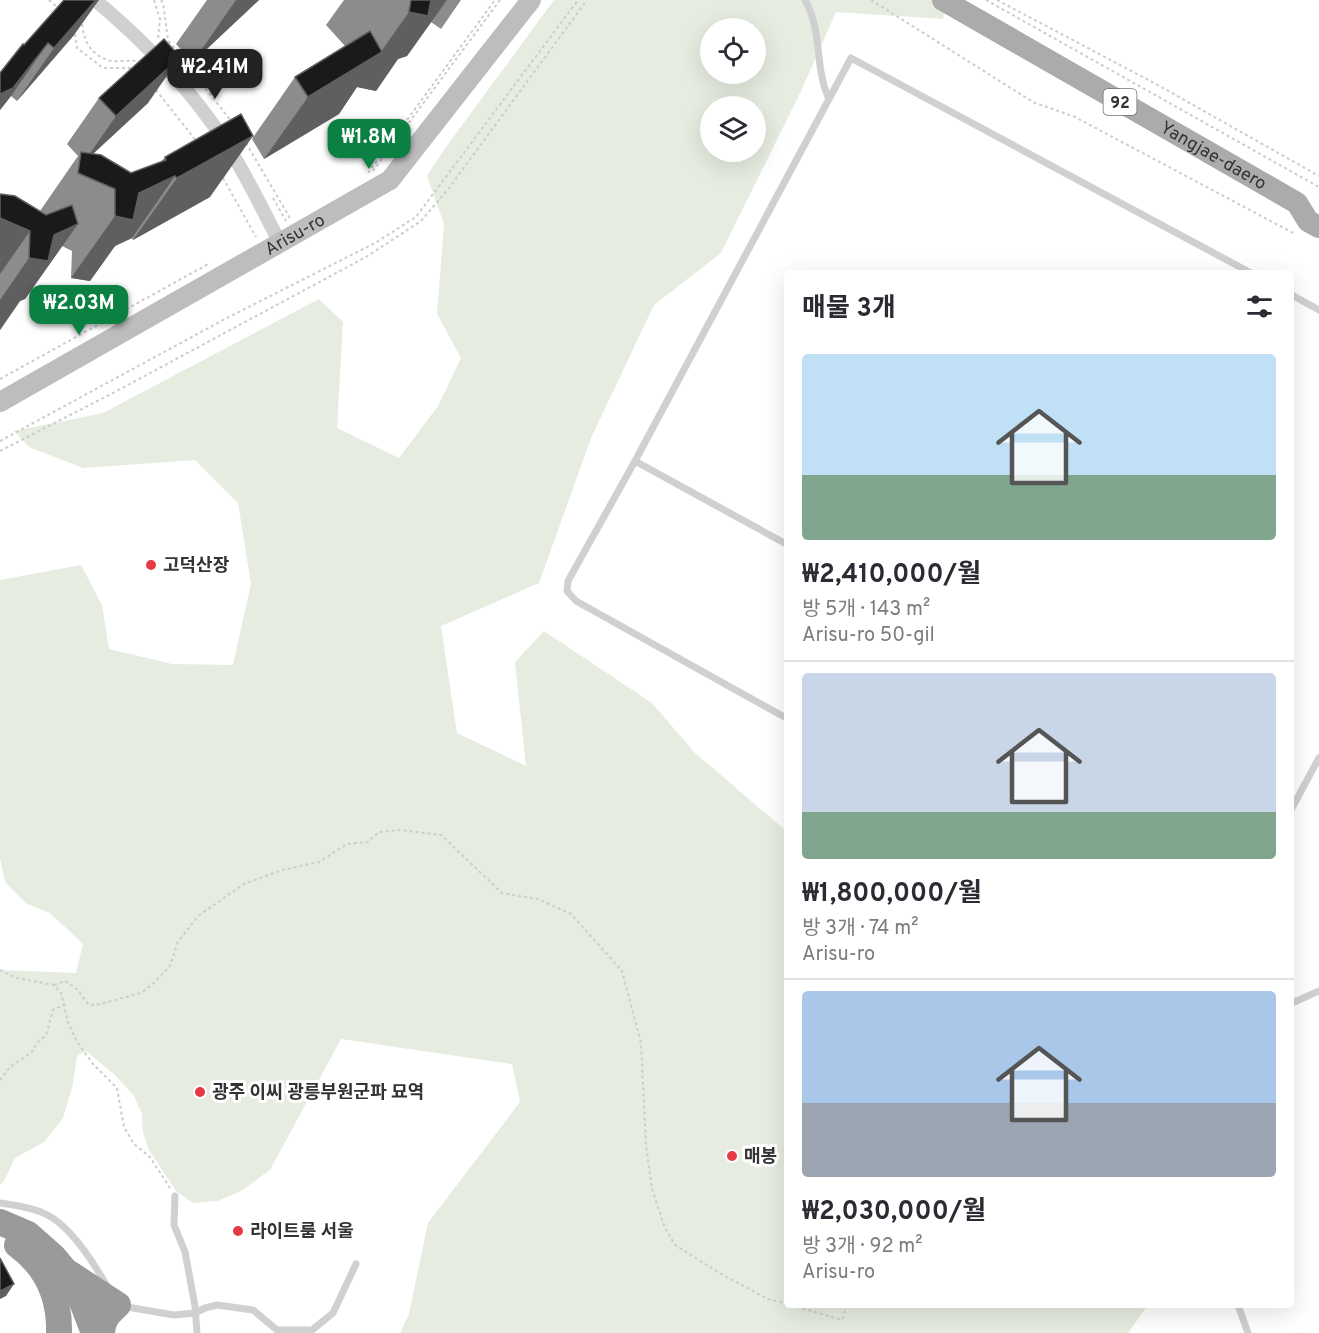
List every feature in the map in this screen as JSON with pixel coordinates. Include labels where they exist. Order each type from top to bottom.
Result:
[{"type":"highway","points":[[0,1222],[28,1234],[66,1271],[74,1281],[94,1333]]},
{"type":"highway","points":[[0,1238],[10,1240],[31,1255],[46,1275],[56,1300],[59,1333]]},
{"type":"highway","points":[[66,1271],[118,1305],[106,1316],[102,1323],[102,1333]]},
{"type":"main road","name":"Arisu-ro","points":[[0,402],[390,180],[531,0]]},
{"type":"main road","name":"Yangjae-daero","points":[[943,0],[1308,203],[1309,232]]},
{"type":"street","points":[[95,0],[130,29],[195,99],[226,143],[280,243]]},
{"type":"lane","points":[[805,0],[812,11],[817,34],[822,86],[829,99]]},
{"type":"lane","points":[[784,717],[576,601],[567,591],[568,581],[851,58],[1245,270]]},
{"type":"lane","points":[[1294,296],[1319,310]]},
{"type":"lane","points":[[634,461],[784,543]]},
{"type":"lane","points":[[1294,804],[1319,758]]},
{"type":"lane","points":[[1294,1002],[1319,991]]},
{"type":"lane","points":[[175,1196],[174,1225],[185,1252],[197,1333]]},
{"type":"lane","points":[[0,1203],[44,1213],[59,1223],[92,1262],[118,1305],[174,1315],[195,1314],[217,1305],[253,1310],[276,1331],[312,1330],[333,1313],[356,1264]]},
{"type":"lane","points":[[1239,1308],[1248,1333]]},
{"type":"path","points":[[49,0],[64,13]]},
{"type":"path","points":[[161,0],[164,3],[168,40],[237,128]]},
{"type":"path","points":[[0,441],[225,319],[375,243],[416,217],[578,0]]},
{"type":"path","points":[[0,451],[366,257],[422,221],[449,188],[587,0]]},
{"type":"path","points":[[871,0],[1033,102],[1075,117],[1309,232]]},
{"type":"path","points":[[986,0],[1319,187]]},
{"type":"path","points":[[997,0],[1155,84],[1319,176]]},
{"type":"path","points":[[82,23],[84,40],[95,53],[112,61],[132,60],[144,63]]},
{"type":"path","points":[[74,29],[77,48],[103,68],[139,68]]},
{"type":"path","points":[[154,86],[198,143]]},
{"type":"path","points":[[243,138],[290,218]]},
{"type":"path","points":[[218,171],[256,237]]},
{"type":"path","points":[[0,970],[17,978],[54,985],[65,981],[74,986],[89,1005],[141,993],[170,966],[178,942],[198,916],[244,884],[282,870],[319,862],[347,844],[368,842],[379,832],[400,830],[441,835],[502,892],[538,899],[571,914],[622,971],[641,1043],[650,1178],[665,1228],[675,1245],[721,1274],[768,1299],[784,1304]]},
{"type":"path","points":[[54,985],[61,993],[68,1022],[77,1042],[93,1064],[117,1088],[124,1127],[134,1144],[150,1157],[175,1196]]},
{"type":"path","points":[[0,1080],[10,1067],[32,1052],[37,1043],[46,1035],[53,1010],[65,1004]]},
{"type":"path","points":[[800,1308],[842,1320],[846,1308]]},
{"type":"shaded area","points":[[554,0],[947,0],[943,19],[836,12],[766,162],[766,96],[700,96],[700,162],[766,162],[721,253],[654,305],[591,438],[539,583],[441,626],[457,733],[526,766],[515,662],[544,631],[652,703],[694,752],[784,829],[784,1308],[1146,1308],[1128,1333],[400,1333],[409,1314],[428,1223],[520,1102],[512,1064],[341,1039],[270,1170],[241,1191],[217,1201],[193,1203],[176,1191],[149,1150],[143,1133],[142,1114],[134,1096],[115,1075],[86,1051],[77,1056],[73,1084],[63,1118],[44,1142],[15,1158],[3,1183],[0,1184],[0,970],[76,973],[83,944],[50,913],[27,904],[5,882],[0,858],[0,580],[81,565],[102,605],[109,649],[172,664],[233,665],[251,584],[238,503],[195,460],[83,468],[29,447],[14,431],[103,413],[319,299],[343,322],[337,428],[399,458],[438,406],[461,358],[437,314],[444,224],[427,176]]},
{"type":"building","points":[[64,0],[96,0],[54,48],[48,43],[13,88],[0,94],[0,73],[23,44]]},
{"type":"building","points":[[411,0],[431,0],[428,16],[409,12]]},
{"type":"building","points":[[370,31],[382,52],[308,97],[295,77]]},
{"type":"building","points":[[164,39],[180,57],[116,116],[99,98]]},
{"type":"building","points":[[241,114],[253,136],[177,178],[175,176],[139,193],[133,220],[115,216],[115,189],[78,173],[81,152],[101,155],[131,173],[166,160],[165,157]]},
{"type":"building","points":[[0,194],[15,196],[46,215],[72,205],[78,224],[54,235],[48,261],[29,258],[30,231],[0,218]]},
{"type":"building","points":[[0,1258],[14,1284],[0,1291]]},
{"type":"place","name":"고덕산장","points":[[151,565]]},
{"type":"place","name":"광주 이씨 광릉부원군파 묘역","points":[[200,1092]]},
{"type":"place","name":"매봉","points":[[732,1156]]},
{"type":"place","name":"라이트룸 서울","points":[[238,1231]]}]
